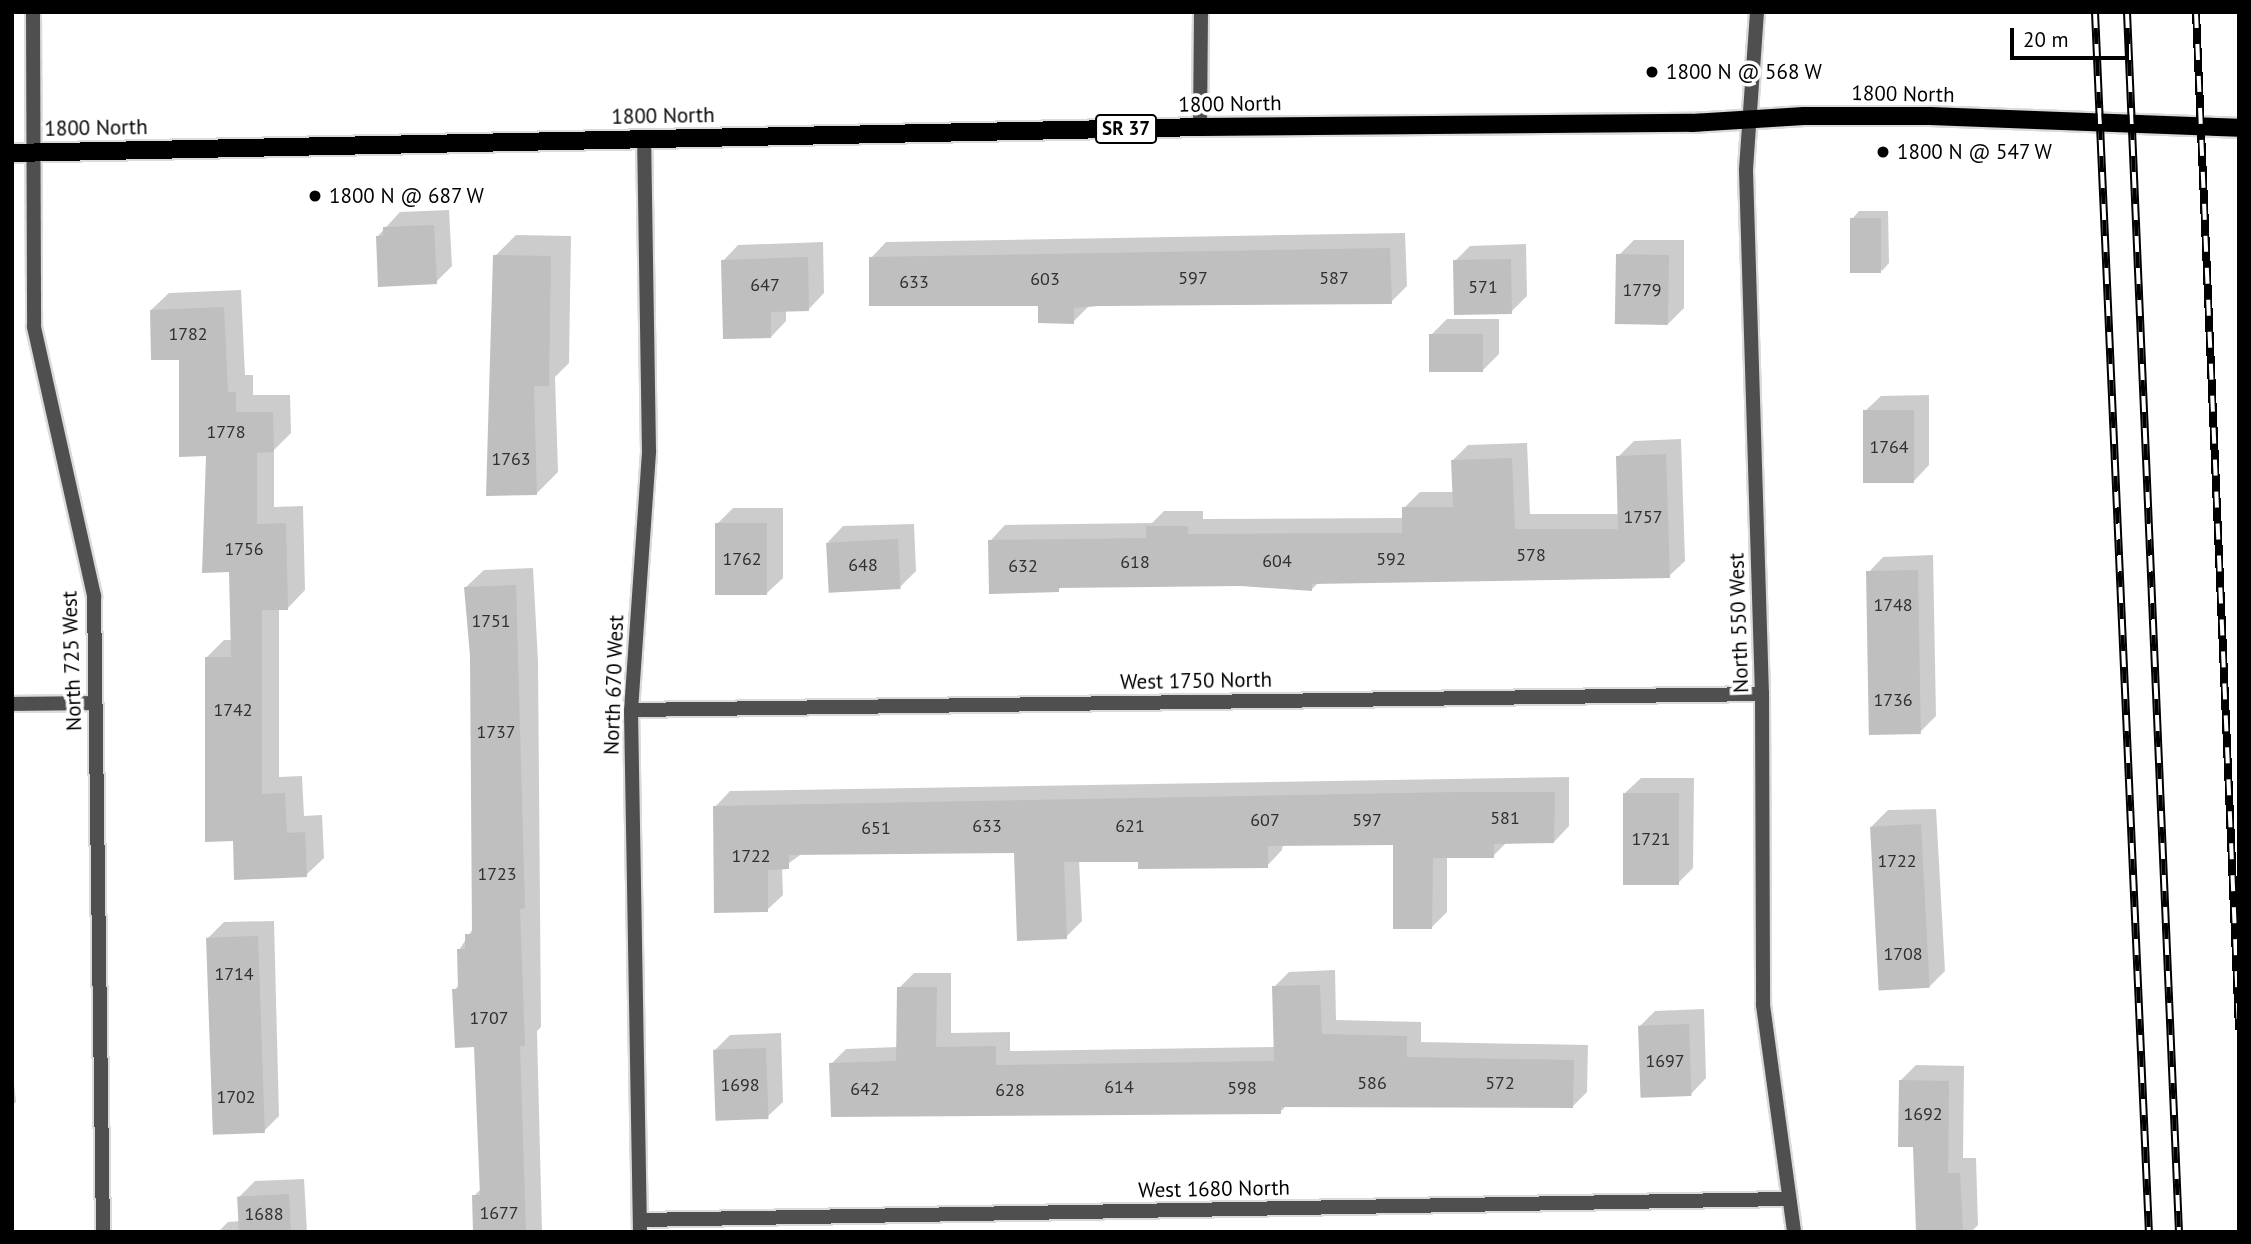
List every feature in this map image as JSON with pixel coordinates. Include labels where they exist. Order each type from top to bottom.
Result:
[{"type":"main road","name":"1800 North","points":[[12,153],[1200,127],[1692,123],[1748,118],[1930,116],[2239,128]]},
{"type":"street","name":"North 725 West","points":[[33,12],[34,327],[94,596],[103,1232]]},
{"type":"street","points":[[1200,127],[1201,12]]},
{"type":"street","name":"North 550 West","points":[[1757,12],[1748,118],[1762,694],[1763,1004],[1794,1232]]},
{"type":"street","name":"North 670 West","points":[[640,1226],[631,710],[649,451],[644,139]]},
{"type":"street","name":"West 1750 North","points":[[631,710],[1762,694]]},
{"type":"street","points":[[12,704],[95,703]]},
{"type":"street","name":"West 1680 North","points":[[640,1226],[1788,1199]]},
{"type":"building","points":[[1850,218],[1881,218],[1881,273],[1850,273]]},
{"type":"building","points":[[434,225],[437,284],[378,287],[376,236],[383,236],[383,227]]},
{"type":"building","points":[[1390,248],[1392,304],[1099,306],[1074,308],[1074,324],[1038,323],[1038,306],[869,306],[869,257]]},
{"type":"building","points":[[1616,254],[1669,255],[1668,325],[1615,324]]},
{"type":"building","points":[[493,255],[551,256],[549,386],[534,386],[537,495],[486,496]]},
{"type":"building","points":[[808,257],[809,311],[771,312],[771,338],[723,339],[721,260]]},
{"type":"building","points":[[1511,259],[1512,314],[1454,315],[1453,260]]},
{"type":"building","points":[[224,307],[228,392],[236,392],[236,412],[273,412],[274,452],[257,453],[257,524],[286,523],[288,610],[262,610],[262,794],[285,793],[287,833],[305,832],[307,877],[234,880],[233,841],[205,842],[205,657],[231,657],[229,572],[202,573],[206,456],[179,457],[179,360],[151,360],[150,310]]},
{"type":"building","points":[[1429,334],[1483,334],[1483,372],[1429,372]]},
{"type":"building","points":[[1863,410],[1914,410],[1914,483],[1863,483]]},
{"type":"building","points":[[1666,454],[1670,578],[1312,584],[1312,591],[1241,586],[1059,588],[1059,592],[989,594],[988,540],[1146,538],[1146,526],[1188,526],[1188,534],[1402,533],[1402,507],[1453,507],[1451,460],[1512,458],[1515,529],[1618,529],[1616,456]]},
{"type":"building","points":[[715,523],[767,523],[767,595],[715,595]]},
{"type":"building","points":[[898,539],[901,589],[829,593],[826,543]]},
{"type":"building","points":[[1918,570],[1921,734],[1869,735],[1866,571]]},
{"type":"building","points":[[516,585],[525,908],[520,909],[525,1046],[520,1046],[526,1232],[473,1232],[472,1195],[480,1195],[474,1047],[455,1048],[452,989],[458,989],[457,949],[465,949],[465,934],[472,934],[470,656],[464,587]]},
{"type":"building","points":[[1555,792],[1554,843],[1494,844],[1494,858],[1433,858],[1432,929],[1393,929],[1393,845],[1268,846],[1268,868],[1138,869],[1138,862],[1064,862],[1067,939],[1017,941],[1014,853],[789,855],[789,869],[768,870],[768,912],[714,913],[713,806]]},
{"type":"building","points":[[1623,793],[1679,793],[1679,885],[1623,885]]},
{"type":"building","points":[[1921,824],[1930,988],[1879,990],[1870,827]]},
{"type":"building","points":[[258,936],[265,1133],[213,1135],[206,938]]},
{"type":"building","points":[[1320,985],[1322,1034],[1407,1036],[1407,1057],[1574,1060],[1573,1108],[1281,1107],[1281,1114],[831,1117],[829,1063],[896,1061],[897,987],[937,987],[936,1047],[996,1046],[996,1065],[1274,1061],[1272,986]]},
{"type":"building","points":[[1689,1024],[1692,1096],[1641,1098],[1638,1026]]},
{"type":"building","points":[[766,1048],[768,1119],[716,1121],[713,1050]]},
{"type":"building","points":[[1899,1080],[1949,1081],[1948,1173],[1960,1173],[1963,1232],[1916,1232],[1913,1147],[1898,1147]]},
{"type":"building","points":[[289,1194],[291,1232],[239,1232],[237,1197]]},
{"type":"railway","points":[[2095,12],[2149,1232]]},
{"type":"railway","points":[[2127,12],[2179,1232]]},
{"type":"railway","points":[[2196,12],[2239,1030]]},
{"type":"place","name":"1800 N @ 568 W","points":[[1652,72]]},
{"type":"place","name":"1800 N @ 547 W","points":[[1883,152]]},
{"type":"place","name":"1800 N @ 687 W","points":[[315,196]]}]
